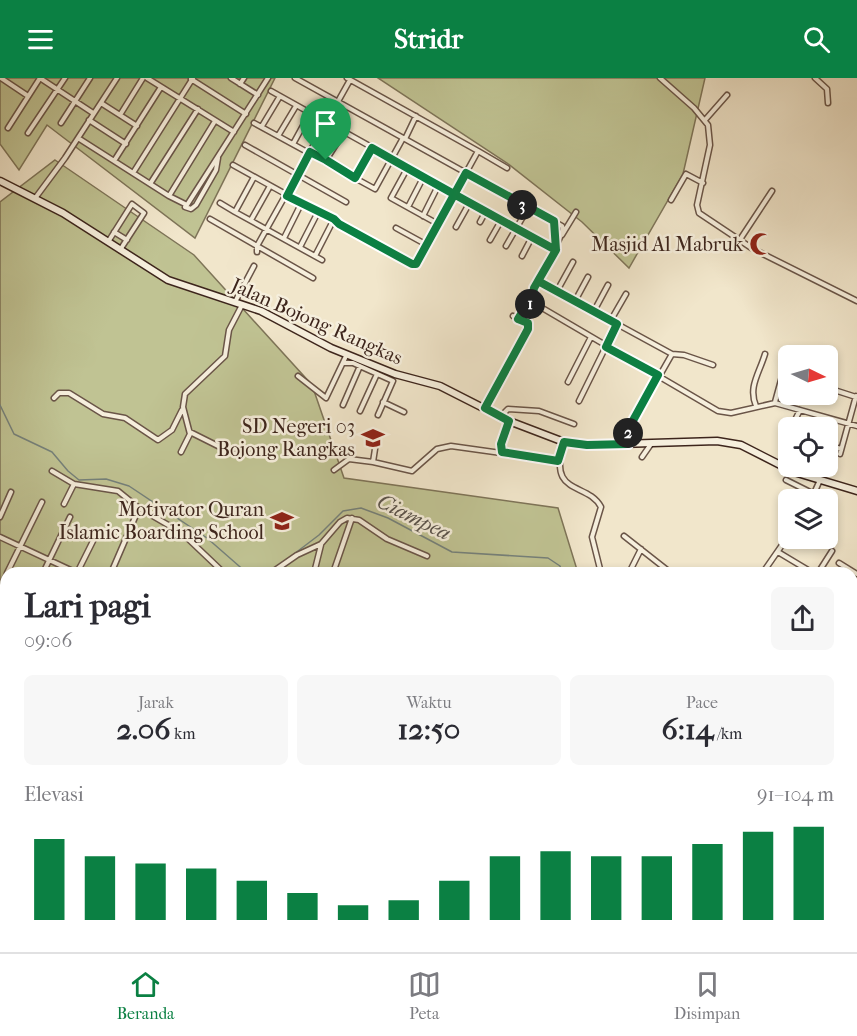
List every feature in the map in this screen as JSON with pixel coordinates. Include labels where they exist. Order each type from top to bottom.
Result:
[{"type":"main road","name":"Jalan Bojong Rangkas","points":[[0,181],[36,197],[168,280],[276,317],[315,340],[347,354],[389,372],[440,386],[509,421],[564,442],[587,445],[734,444],[794,472],[857,491]]},
{"type":"street","points":[[1,78],[28,96]]},
{"type":"street","points":[[8,128],[40,78],[93,113]]},
{"type":"street","points":[[28,133],[65,78]]},
{"type":"street","points":[[62,123],[90,78]]},
{"type":"street","points":[[36,197],[74,146],[117,78]]},
{"type":"street","points":[[120,115],[145,78],[234,132]]},
{"type":"street","points":[[132,173],[192,78],[246,114]]},
{"type":"street","points":[[231,78],[258,95]]},
{"type":"street","points":[[240,84],[244,78]]},
{"type":"street","points":[[78,138],[185,206],[268,78]]},
{"type":"street","points":[[295,78],[554,221],[563,229],[556,248],[532,292],[532,302],[518,319]]},
{"type":"street","points":[[660,78],[705,120],[710,138],[698,211],[741,238],[753,249],[857,301]]},
{"type":"street","points":[[816,78],[827,89],[828,103]]},
{"type":"street","points":[[257,252],[257,246],[287,196],[348,79],[507,168]]},
{"type":"street","points":[[114,161],[161,87]]},
{"type":"street","points":[[271,91],[532,237],[556,248]]},
{"type":"street","points":[[705,120],[727,95]]},
{"type":"street","points":[[262,126],[280,96]]},
{"type":"street","points":[[101,103],[137,126]]},
{"type":"street","points":[[278,136],[296,106]]},
{"type":"street","points":[[150,184],[198,109]]},
{"type":"street","points":[[293,144],[310,113]]},
{"type":"street","points":[[254,123],[326,160],[375,189],[416,116]]},
{"type":"street","points":[[89,120],[126,144]]},
{"type":"street","points":[[169,196],[215,121]]},
{"type":"street","points":[[326,160],[344,132]]},
{"type":"street","points":[[245,145],[346,202]]},
{"type":"street","points":[[355,178],[372,148]]},
{"type":"street","points":[[234,165],[301,204],[334,219],[339,224],[412,264],[416,264],[478,151]]},
{"type":"street","points":[[408,167],[391,198],[438,224]]},
{"type":"street","points":[[671,200],[687,174],[703,183]]},
{"type":"street","points":[[408,207],[424,176]]},
{"type":"street","points":[[235,212],[254,177]]},
{"type":"street","points":[[423,216],[439,184]]},
{"type":"street","points":[[251,220],[270,186]]},
{"type":"street","points":[[741,238],[772,190]]},
{"type":"street","points":[[456,227],[470,202]]},
{"type":"street","points":[[220,203],[322,261]]},
{"type":"street","points":[[107,243],[132,204],[144,213],[120,251]]},
{"type":"street","points":[[284,238],[301,204]]},
{"type":"street","points":[[506,246],[528,208]]},
{"type":"street","points":[[480,222],[486,211]]},
{"type":"street","points":[[300,247],[318,212]]},
{"type":"street","points":[[561,235],[576,212]]},
{"type":"street","points":[[210,219],[313,278]]},
{"type":"street","points":[[315,256],[334,219]]},
{"type":"street","points":[[490,240],[502,219]]},
{"type":"street","points":[[554,221],[556,248]]},
{"type":"street","points":[[396,228],[426,245]]},
{"type":"street","points":[[114,232],[127,240]]},
{"type":"street","points":[[522,256],[532,237]]},
{"type":"street","points":[[557,291],[573,262]]},
{"type":"street","points":[[235,302],[254,267]]},
{"type":"street","points":[[575,301],[588,277]]},
{"type":"street","points":[[538,281],[672,354],[684,355],[713,365]]},
{"type":"street","points":[[594,311],[608,285]]},
{"type":"street","points":[[611,320],[626,294]]},
{"type":"street","points":[[532,302],[718,411],[731,413],[775,403],[857,426]]},
{"type":"street","points":[[54,398],[64,392],[72,394],[103,414],[125,418],[158,440],[172,430],[183,406],[185,394],[225,356],[229,330],[242,304]]},
{"type":"street","points":[[485,408],[528,329],[528,323],[513,316]]},
{"type":"street","points":[[579,401],[617,324]]},
{"type":"street","points":[[568,382],[591,337]]},
{"type":"street","points":[[298,376],[326,398],[347,354]]},
{"type":"street","points":[[628,444],[630,426],[672,354]]},
{"type":"street","points":[[756,406],[751,394],[752,384],[759,375],[765,354]]},
{"type":"street","points":[[343,363],[360,366],[393,381],[378,415]]},
{"type":"street","points":[[343,405],[360,366]]},
{"type":"street","points":[[360,411],[376,374]]},
{"type":"street","points":[[775,403],[778,391]]},
{"type":"street","points":[[838,391],[856,397],[840,454]]},
{"type":"street","points":[[383,402],[405,412]]},
{"type":"street","points":[[181,452],[189,432],[183,406]]},
{"type":"street","points":[[501,416],[507,410],[529,410],[574,424]]},
{"type":"street","points":[[796,417],[800,410]]},
{"type":"street","points":[[502,452],[501,444],[509,421]]},
{"type":"street","points":[[189,432],[234,454]]},
{"type":"street","points":[[564,442],[558,461],[570,486],[597,501],[601,507],[592,537],[600,567]]},
{"type":"street","points":[[642,457],[651,443]]},
{"type":"street","points":[[334,470],[349,459],[414,471],[441,447],[502,452],[558,461]]},
{"type":"street","points":[[373,462],[375,449]]},
{"type":"street","points":[[52,471],[74,484],[112,489],[182,533],[218,567]]},
{"type":"street","points":[[786,480],[804,489]]},
{"type":"street","points":[[816,489],[820,480]]},
{"type":"street","points":[[64,504],[74,484]]},
{"type":"street","points":[[0,517],[11,492]]},
{"type":"street","points":[[10,567],[42,502]]},
{"type":"street","points":[[114,567],[139,508]]},
{"type":"street","points":[[46,567],[70,518]]},
{"type":"street","points":[[335,567],[352,518]]},
{"type":"street","points":[[280,567],[297,555],[321,544],[344,519],[352,518],[387,539],[427,556]]},
{"type":"street","points":[[624,536],[663,567]]},
{"type":"street","points":[[0,537],[63,567]]},
{"type":"street","points":[[80,567],[95,537]]},
{"type":"street","points":[[315,567],[321,544]]},
{"type":"street","points":[[632,567],[641,549]]},
{"type":"street","points":[[768,567],[780,549]]},
{"type":"street","points":[[822,567],[832,551]]},
{"type":"street","points":[[778,552],[803,567]]},
{"type":"street","points":[[839,563],[846,567]]},
{"type":"green space","points":[[0,78],[275,78],[195,238],[47,125],[19,170],[0,144]]},
{"type":"green space","points":[[378,78],[705,78],[683,174],[629,268],[582,222],[507,163]]},
{"type":"green space","points":[[55,160],[194,255],[312,385],[344,478],[558,508],[576,567],[0,567],[0,202]]},
{"type":"waterway","name":"Ciampea","points":[[0,405],[14,434],[52,452],[79,480],[106,479],[129,486],[207,538],[240,567]]},
{"type":"waterway","name":"Ciampea","points":[[290,557],[319,535],[343,511],[361,508],[388,518],[452,552],[548,558],[560,567]]},
{"type":"place","name":"Masjid Al Mabruk","points":[[761,244]]},
{"type":"place","name":"SD Negeri 03 Bojong Rangkas","points":[[373,438]]},
{"type":"place","name":"Motivator Quran Islamic Boarding School","points":[[282,521]]},
{"type":"route","points":[[326,160],[310,152],[287,196],[334,219],[339,224],[414,265],[416,264],[455,194],[466,173],[554,221],[556,250],[538,281],[557,291],[575,301],[611,320],[617,324],[606,347],[658,375],[630,426],[628,444],[587,445],[564,442],[558,461],[502,452],[501,444],[509,421],[485,408],[528,329],[528,323],[518,319],[521,312],[532,302],[532,292],[534,288],[556,250],[455,194],[439,184],[372,148],[355,178],[326,160]]}]
